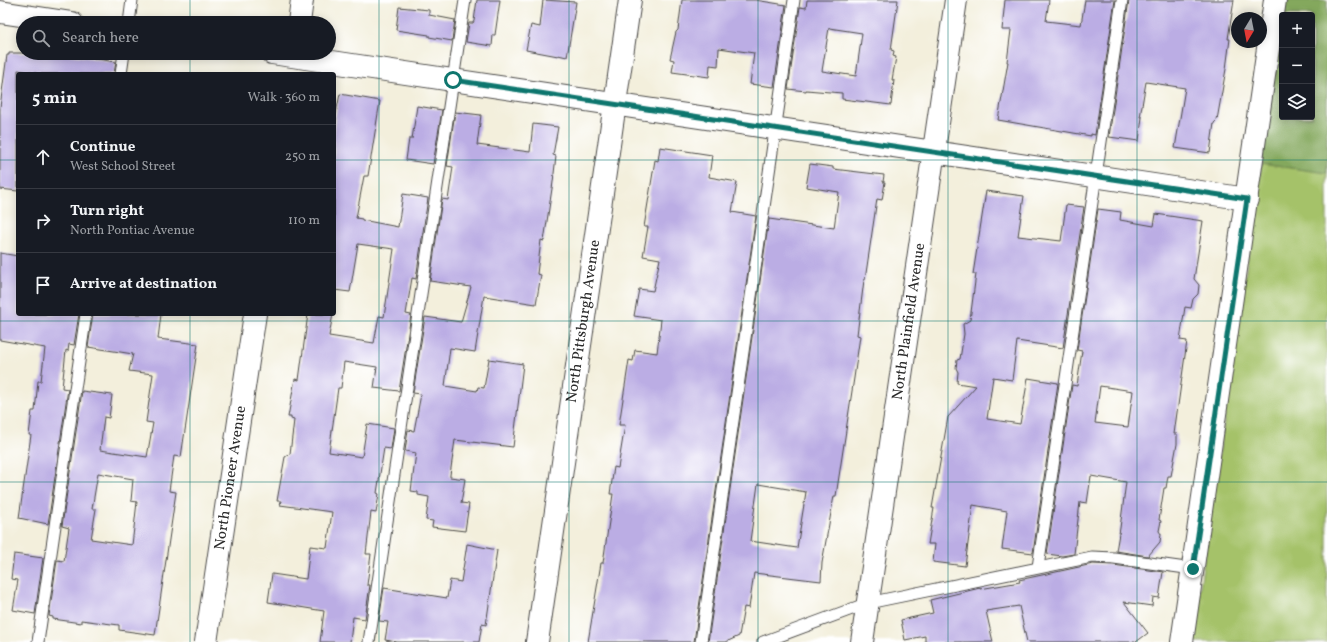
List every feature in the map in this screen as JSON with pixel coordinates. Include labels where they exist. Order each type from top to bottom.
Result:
[{"type":"street","points":[[300,16],[302,0]]},
{"type":"street","name":"North Pittsburgh Avenue","points":[[537,642],[630,0]]},
{"type":"street","name":"North Plainfield Avenue","points":[[862,642],[956,0]]},
{"type":"street","points":[[1182,642],[1275,0]]},
{"type":"street","points":[[0,12],[26,16]]},
{"type":"street","points":[[293,61],[453,80],[1247,199]]},
{"type":"street","name":"North Pioneer Avenue","points":[[206,642],[255,316]]},
{"type":"lane","points":[[130,16],[132,0]]},
{"type":"lane","points":[[369,642],[465,0]]},
{"type":"lane","points":[[701,642],[794,0]]},
{"type":"lane","points":[[1038,567],[1122,0]]},
{"type":"lane","points":[[121,72],[123,60]]},
{"type":"lane","points":[[38,642],[86,316]]},
{"type":"lane","points":[[763,642],[868,603],[1097,556],[1193,569]]},
{"type":"green space","points":[[1285,0],[1327,0],[1327,173],[1261,164],[1279,41],[1279,120],[1315,120],[1315,12],[1283,12]]},
{"type":"green space","points":[[1327,0],[1327,642],[1192,642],[1279,42],[1279,120],[1315,120],[1315,12]]},
{"type":"building","points":[[477,0],[500,0],[492,46],[466,42],[469,23],[473,23],[474,21]]},
{"type":"building","points":[[543,0],[576,2],[567,57],[526,50],[531,25],[540,27]]},
{"type":"building","points":[[682,0],[755,0],[786,5],[774,87],[750,84],[754,53],[719,48],[718,66],[710,65],[709,77],[672,72],[674,60],[670,59],[676,32],[678,30]]},
{"type":"building","points":[[807,0],[898,0],[891,50],[894,51],[893,56],[896,57],[892,80],[894,80],[891,105],[842,99],[842,93],[788,89],[800,7],[806,8]],"holes":[[[829,28],[862,33],[856,76],[822,71]]]},
{"type":"building","points":[[1005,0],[1049,0],[1046,21],[1081,25],[1085,0],[1115,0],[1095,135],[1091,134],[1091,136],[998,120],[1008,62],[1011,30],[1002,30]]},
{"type":"building","points":[[1129,0],[1234,0],[1231,12],[1228,39],[1230,39],[1226,69],[1217,120],[1214,123],[1210,153],[1175,148],[1185,88],[1146,82],[1140,117],[1142,117],[1139,141],[1109,137]]},
{"type":"building","points":[[399,7],[429,10],[429,15],[455,20],[452,41],[429,37],[429,35],[396,30]]},
{"type":"building","points":[[9,53],[16,53],[16,60],[103,60],[116,62],[114,72],[29,72],[18,70],[18,72],[16,72],[16,191],[0,189],[0,107],[7,55],[9,55]]},
{"type":"building","points":[[340,94],[380,101],[368,176],[364,176],[356,218],[398,227],[403,194],[428,198],[416,279],[412,278],[406,314],[411,315],[399,391],[374,388],[377,367],[344,362],[341,388],[338,388],[329,452],[362,457],[367,424],[394,428],[391,449],[384,448],[377,493],[379,494],[376,513],[371,512],[366,554],[371,554],[367,585],[370,585],[365,619],[353,617],[350,642],[320,642],[324,611],[268,602],[272,574],[306,579],[310,546],[327,548],[332,512],[280,505],[281,501],[277,501],[285,457],[290,454],[294,420],[291,419],[291,417],[288,417],[295,379],[299,380],[308,316],[333,316],[329,336],[374,343],[379,316],[384,317],[394,249],[358,244],[350,292],[336,290],[336,113]]},
{"type":"building","points":[[417,106],[442,110],[433,164],[406,160],[409,139],[412,139]]},
{"type":"building","points":[[455,112],[481,115],[477,145],[530,152],[533,124],[558,127],[553,155],[556,156],[553,182],[544,241],[541,240],[537,274],[541,275],[536,304],[484,296],[475,352],[450,348],[445,386],[477,391],[478,387],[484,388],[489,359],[523,364],[513,447],[455,440],[450,477],[465,479],[461,503],[469,504],[465,531],[432,527],[433,521],[426,520],[429,497],[418,495],[418,492],[411,491],[416,453],[405,451],[408,430],[414,431],[421,394],[413,393],[425,317],[461,322],[471,287],[430,281],[442,199],[448,200],[453,167],[447,166]]},
{"type":"building","points":[[660,147],[712,155],[709,177],[737,182],[732,212],[756,216],[694,642],[588,642],[601,563],[603,563],[613,494],[610,494],[614,467],[618,468],[625,425],[619,425],[629,360],[633,361],[635,350],[657,353],[661,320],[634,316],[639,289],[653,291],[660,259],[643,256],[648,227],[644,227],[655,160],[658,161]]},
{"type":"building","points":[[810,164],[833,167],[833,169],[884,175],[883,182],[885,182],[882,200],[877,199],[864,280],[857,335],[860,336],[854,378],[836,496],[834,496],[822,563],[821,581],[754,573],[749,608],[744,607],[739,636],[726,642],[708,642],[769,219],[834,228],[839,192],[806,187]],"holes":[[[758,484],[806,492],[797,548],[750,541]]]},
{"type":"building","points":[[986,191],[1024,196],[1018,236],[1061,241],[1066,205],[1084,207],[1063,348],[1017,341],[1012,380],[993,377],[987,419],[1020,424],[1028,378],[1058,383],[1033,553],[1002,549],[1007,511],[973,505],[965,566],[933,562],[935,544],[928,544],[934,508],[932,508],[948,417],[976,386],[957,383],[958,372],[956,368],[957,360],[960,359],[964,334],[963,324],[970,320],[976,274],[973,274]]},
{"type":"building","points":[[1098,209],[1121,212],[1120,220],[1154,226],[1156,214],[1203,221],[1194,279],[1199,285],[1198,294],[1193,299],[1191,308],[1185,307],[1180,340],[1187,341],[1174,434],[1177,434],[1177,444],[1171,476],[1168,476],[1166,488],[1164,488],[1159,520],[1161,521],[1159,531],[1161,534],[1160,542],[1148,556],[1116,551],[1126,482],[1091,476],[1087,503],[1080,502],[1074,554],[1062,556],[1047,554],[1072,385],[1077,386],[1082,351],[1077,350]],"holes":[[[1100,386],[1133,391],[1128,427],[1095,423]]]},
{"type":"building","points":[[0,253],[16,256],[16,316],[79,316],[74,345],[69,344],[68,351],[66,350],[62,388],[68,389],[48,524],[19,518],[31,435],[29,435],[32,411],[35,411],[38,381],[41,381],[45,348],[0,340]]},
{"type":"building","points":[[93,316],[161,316],[158,339],[198,344],[181,457],[174,456],[169,491],[176,492],[155,635],[119,630],[119,625],[81,620],[81,623],[53,619],[53,617],[49,616],[57,560],[64,561],[69,528],[62,526],[82,391],[112,395],[109,418],[104,417],[100,450],[147,457],[153,423],[146,422],[153,374],[129,371],[133,354],[88,347]],"holes":[[[98,473],[133,479],[131,501],[137,502],[132,545],[91,539],[96,509],[92,509]]]},
{"type":"building","points":[[467,544],[497,550],[486,625],[482,624],[479,642],[397,642],[385,640],[388,622],[379,621],[384,588],[447,598],[450,580],[461,582]]},
{"type":"building","points":[[14,554],[43,558],[35,614],[13,610],[18,580],[11,579]]},
{"type":"building","points":[[1093,564],[1113,565],[1163,572],[1159,598],[1153,597],[1152,606],[1124,602],[1148,633],[1136,642],[1027,642],[1019,606],[986,611],[993,642],[925,642],[925,636],[905,640],[901,620],[933,613],[930,600],[980,588],[1020,582],[1019,580]]},
{"type":"route","points":[[453,80],[1247,199],[1193,569]]}]
